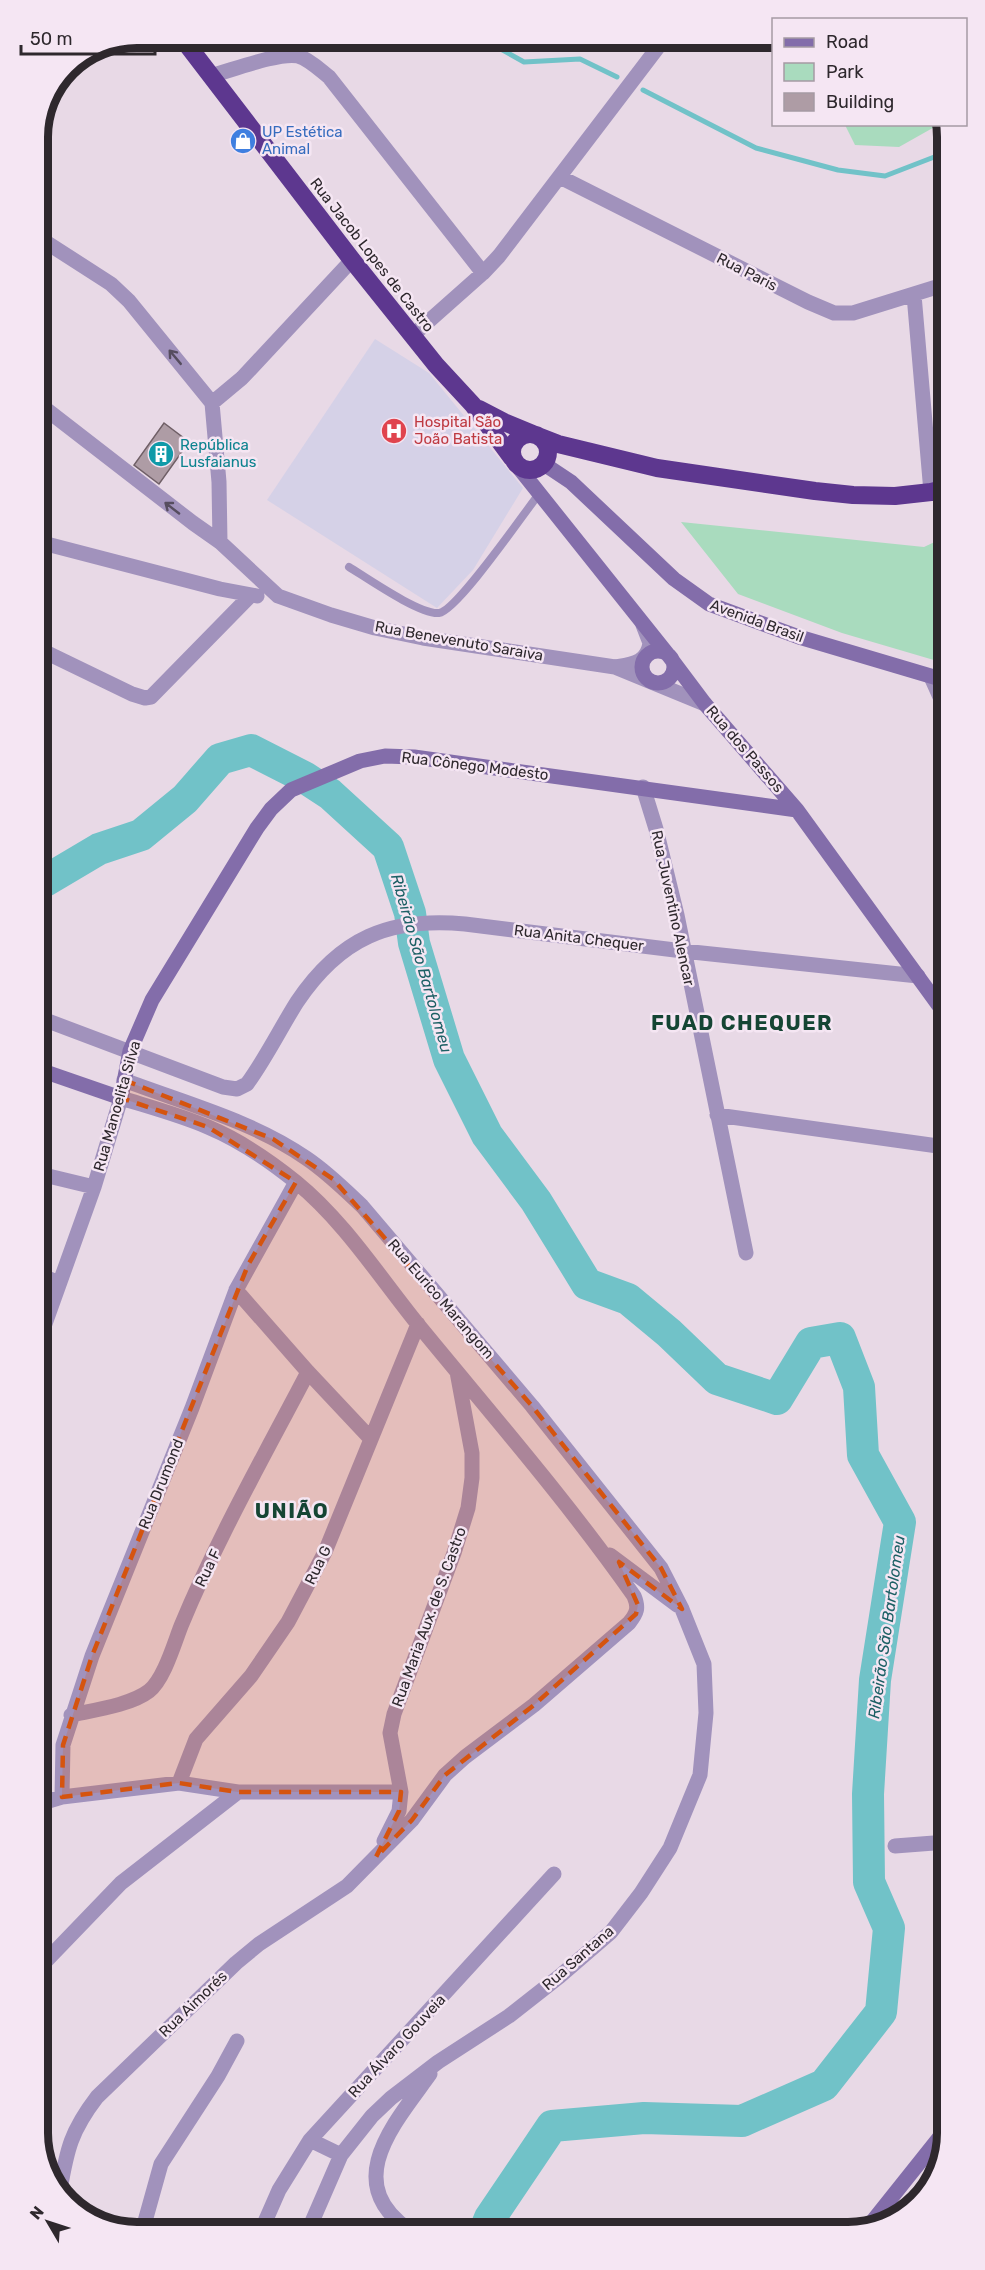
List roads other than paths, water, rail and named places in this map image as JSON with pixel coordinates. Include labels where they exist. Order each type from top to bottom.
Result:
[{"type":"highway","name":"Rua Jacob Lopes de Castro","points":[[189,48],[412,336],[472,405],[532,464]]},
{"type":"highway","name":"Rua Jacob Lopes de Castro","points":[[472,405],[504,422],[558,444],[657,468],[815,491],[874,495],[937,491]]},
{"type":"highway","points":[[532,464],[547,447],[537,436],[521,436],[516,440],[511,452],[532,464],[585,450]]},
{"type":"street","points":[[412,336],[483,273],[560,177],[657,48]]},
{"type":"street","points":[[210,76],[275,58],[297,56],[313,64],[329,77],[483,273]]},
{"type":"street","name":"Rua Paris","points":[[560,177],[834,313],[853,313],[937,287]]},
{"type":"street","points":[[48,243],[111,284],[129,301],[212,403],[219,482],[220,542]]},
{"type":"street","points":[[212,403],[242,378],[352,260]]},
{"type":"street","points":[[914,295],[937,491]]},
{"type":"street","name":"Rua Benevenuto Saraiva","points":[[48,411],[193,524],[220,542],[278,596],[375,628],[423,638],[615,667]]},
{"type":"street","name":"Rua dos Passos","points":[[532,464],[538,492],[705,704],[797,810],[937,1003]]},
{"type":"street","name":"Avenida Brasil","points":[[532,464],[571,482],[674,579],[709,604],[799,637],[937,678]]},
{"type":"street","points":[[48,544],[250,596],[278,596]]},
{"type":"street","points":[[48,653],[132,694],[145,698],[151,697],[159,692],[250,596]]},
{"type":"street","points":[[615,667],[637,663],[645,657],[655,651],[665,652],[674,664],[672,674],[660,682],[650,681],[642,670],[645,657],[650,644],[643,624]]},
{"type":"street","points":[[615,667],[705,704]]},
{"type":"street","name":"Rua Cônego Modesto","points":[[257,828],[270,809],[291,790],[334,770],[385,756],[414,757],[643,787]]},
{"type":"street","points":[[643,787],[797,810]]},
{"type":"street","name":"Rua Juventino Alencar","points":[[643,787],[677,915],[746,1253]]},
{"type":"street","name":"Rua Manoelita Silva","points":[[48,1315],[94,1187],[122,1098],[130,1051],[152,1000],[257,828]]},
{"type":"street","name":"Rua Anita Chequer","points":[[130,1051],[223,1087],[237,1089],[247,1084],[254,1075],[298,1000],[330,961],[351,944],[381,930],[435,921],[918,976]]},
{"type":"street","points":[[48,1021],[130,1051]]},
{"type":"street","points":[[48,1073],[122,1098]]},
{"type":"street","name":"Rua Eurico Marangom","points":[[124,1080],[231,1120],[273,1139],[305,1157],[362,1206],[532,1406],[661,1568],[682,1609]]},
{"type":"street","name":"Rua Eurico Marangom","points":[[122,1098],[208,1127],[236,1141],[296,1182],[338,1224],[457,1372],[513,1436],[599,1546],[634,1596]]},
{"type":"street","points":[[717,1115],[937,1147]]},
{"type":"street","points":[[48,1176],[94,1187]]},
{"type":"street","name":"Rua Drumond","points":[[62,1797],[63,1745],[71,1715],[96,1646],[192,1408],[236,1290],[296,1182]]},
{"type":"street","points":[[48,1278],[59,1283]]},
{"type":"street","points":[[236,1290],[370,1438]]},
{"type":"street","name":"Rua G","points":[[179,1783],[196,1739],[251,1676],[288,1622],[308,1585],[325,1552],[418,1324]]},
{"type":"street","name":"Rua F","points":[[71,1715],[138,1698],[152,1690],[163,1671],[192,1600],[215,1552],[308,1372]]},
{"type":"street","name":"Rua Maria Aux. de S. Castro","points":[[376,1857],[399,1811],[401,1792],[390,1733],[394,1714],[454,1553],[468,1508],[472,1478],[472,1453],[457,1372]]},
{"type":"street","points":[[599,1546],[682,1609]]},
{"type":"street","name":"Rua Aimorés","points":[[62,2181],[70,2140],[81,2118],[97,2097],[236,1963],[259,1944],[347,1886],[412,1820],[445,1775],[465,1757],[534,1705],[629,1623],[636,1614],[638,1605],[634,1596]]},
{"type":"street","name":"Rua Santana","points":[[312,2222],[340,2156],[372,2116],[391,2098],[438,2062],[509,2016],[611,1932],[641,1893],[670,1848],[700,1775],[706,1713],[704,1664],[682,1609]]},
{"type":"street","points":[[48,1801],[62,1797],[179,1783],[238,1792],[401,1792]]},
{"type":"street","points":[[48,1959],[121,1883],[238,1792]]},
{"type":"street","points":[[895,1846],[937,1843]]},
{"type":"street","name":"Rua Álvaro Gouveia","points":[[265,2222],[279,2190],[310,2140],[554,1874]]},
{"type":"street","points":[[145,2222],[161,2164],[218,2076],[237,2041]]},
{"type":"street","points":[[400,2222],[390,2214],[377,2194],[376,2172],[381,2147],[393,2125],[438,2062]]},
{"type":"street","points":[[310,2140],[340,2156]]},
{"type":"street","points":[[876,2217],[936,2143]]},
{"type":"lane","points":[[350,567],[411,604],[428,612],[441,613],[451,606],[482,570],[538,492]]},
{"type":"waterway","points":[[499,48],[524,62],[580,59],[617,77]]},
{"type":"waterway","points":[[643,90],[756,148],[838,170],[885,176],[937,156]]},
{"type":"waterway","name":"Ribeirão São Bartolomeu","points":[[48,879],[99,849],[141,835],[185,799],[220,759],[251,750],[304,777],[330,794],[388,847],[410,913],[414,943],[449,1059],[487,1135],[536,1201],[587,1284],[628,1299],[669,1333],[717,1379],[777,1399],[811,1343],[840,1338],[859,1387],[863,1455],[900,1522],[875,1680],[868,1794],[869,1882],[889,1928],[881,2012],[824,2085],[742,2121],[644,2118],[552,2126],[488,2222]]},
{"type":"place","name":"UP Estética Animal","points":[[243,141]]},
{"type":"place","name":"Hospital São João Batista","points":[[394,431]]},
{"type":"place","name":"República Lusfaianus","points":[[161,454]]},
{"type":"district","name":"FUAD CHEQUER","points":[[742,1023]]},
{"type":"district","name":"UNIÃO","points":[[292,1511]]}]
